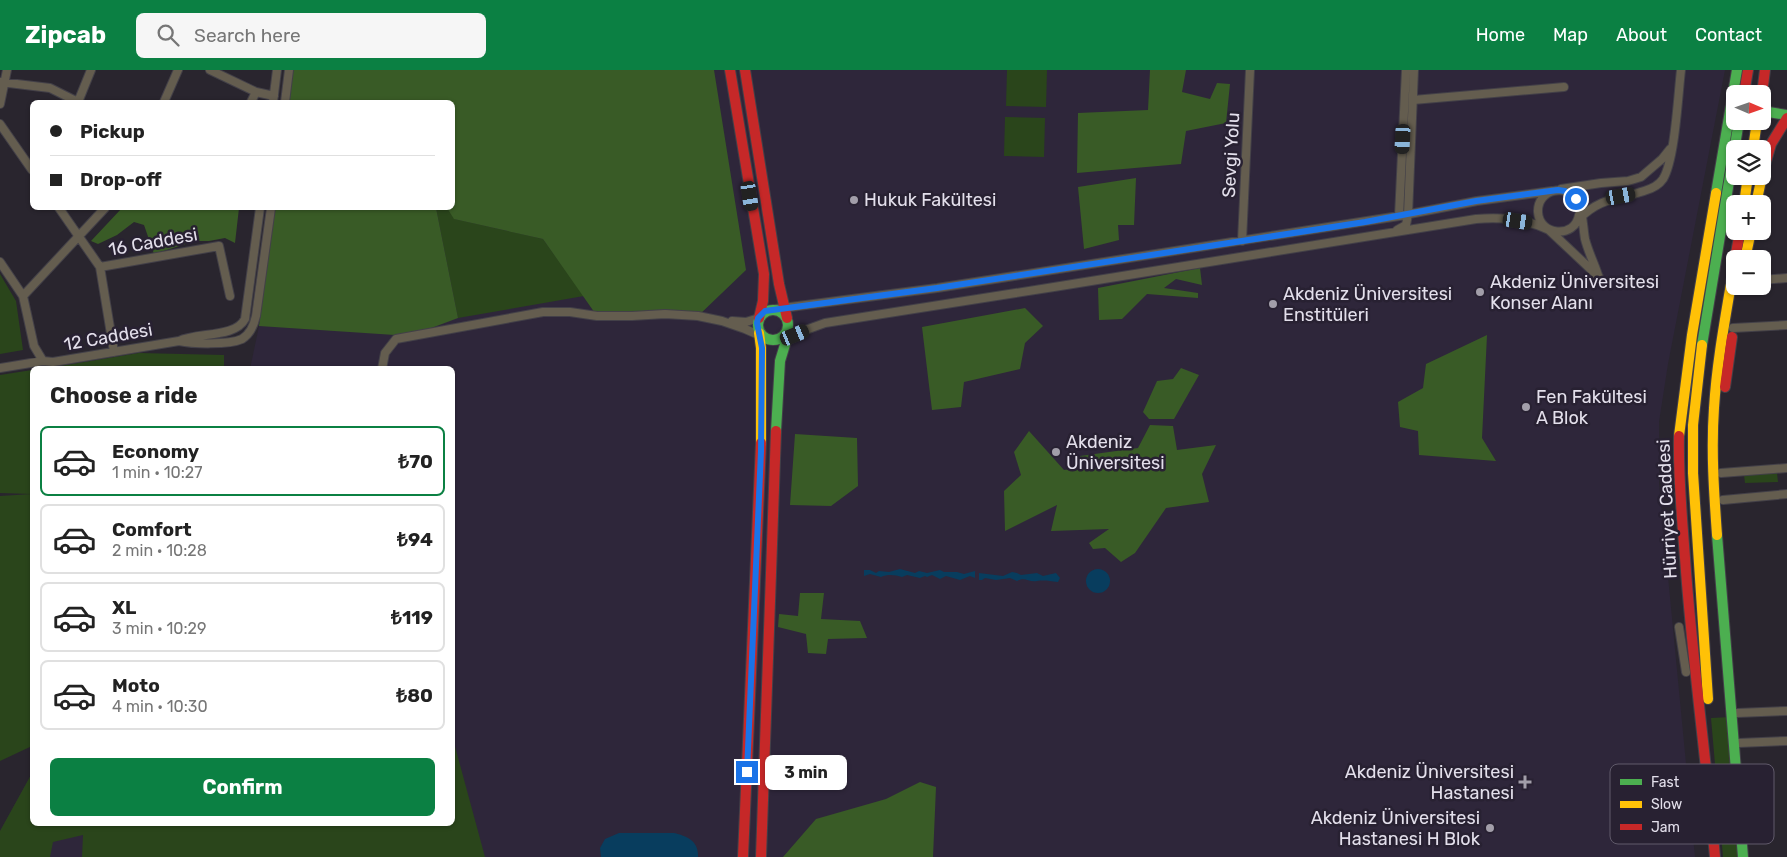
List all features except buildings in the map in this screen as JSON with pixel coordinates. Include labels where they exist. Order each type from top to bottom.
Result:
[{"type":"main road","points":[[730,70],[764,274],[763,301],[757,328],[762,348],[761,451],[754,581],[744,857],[752,854],[760,857],[775,456],[783,323],[745,70]]},
{"type":"main road","name":"Hürriyet Caddesi","points":[[1735,85],[1737,70]]},
{"type":"main road","points":[[1746,85],[1748,70]]},
{"type":"main road","points":[[1763,85],[1765,70]]},
{"type":"main road","points":[[1771,113],[1787,116],[1771,144]]},
{"type":"main road","name":"Hürriyet Caddesi","points":[[1707,764],[1690,628],[1679,480],[1679,437],[1692,335],[1728,130]]},
{"type":"main road","points":[[1711,764],[1693,453],[1694,419],[1699,361],[1738,130]]},
{"type":"main road","points":[[1729,295],[1719,359],[1712,430],[1712,451],[1736,764]]},
{"type":"main road","points":[[1738,295],[1724,395],[1720,454],[1739,764]]},
{"type":"main road","points":[[758,318],[765,311],[783,323]]},
{"type":"main road","points":[[760,335],[772,340],[783,323]]},
{"type":"main road","points":[[1715,844],[1716,857]]},
{"type":"main road","name":"Hürriyet Caddesi","points":[[1715,844],[1716,857]]},
{"type":"main road","points":[[1743,844],[1744,857]]},
{"type":"main road","points":[[1743,844],[1744,857]]},
{"type":"street","points":[[0,104],[7,70]]},
{"type":"street","points":[[79,100],[91,70]]},
{"type":"street","points":[[165,100],[178,70]]},
{"type":"street","points":[[210,70],[274,99],[277,70]]},
{"type":"street","points":[[285,100],[289,70]]},
{"type":"street","name":"Sevgi Yolu","points":[[1242,241],[1250,70]]},
{"type":"street","points":[[1399,216],[1406,70]]},
{"type":"street","points":[[1378,235],[1406,225],[1414,70]]},
{"type":"street","points":[[783,323],[825,323],[1476,219],[1493,218],[1529,223],[1556,232],[1570,230],[1580,216],[1603,202],[1654,187],[1662,181],[1667,170],[1671,148],[1681,70]]},
{"type":"street","points":[[3,82],[50,88],[74,100]]},
{"type":"street","points":[[1413,100],[1564,87]]},
{"type":"street","points":[[253,100],[256,92]]},
{"type":"street","points":[[0,124],[30,167]]},
{"type":"street","points":[[783,323],[937,288],[1408,215],[1476,201],[1601,183],[1628,181],[1641,177],[1662,159],[1671,148]]},
{"type":"street","points":[[1555,190],[1565,191],[1576,199],[1579,205],[1580,216],[1586,242],[1599,277],[1543,226],[1538,213],[1541,200],[1555,190]]},
{"type":"street","points":[[60,210],[100,267],[114,352]]},
{"type":"street","points":[[23,296],[103,210]]},
{"type":"street","points":[[179,341],[188,337],[231,331],[242,324],[246,314],[260,210]]},
{"type":"street","points":[[179,341],[188,343],[232,342],[242,338],[252,329],[256,316],[271,210]]},
{"type":"street","name":"16 Caddesi","points":[[100,267],[219,246],[230,296]]},
{"type":"street","points":[[0,262],[23,296],[34,346],[40,357]]},
{"type":"street","points":[[1771,279],[1787,278]]},
{"type":"street","points":[[383,366],[385,353],[396,339],[544,312],[570,312],[606,316],[665,314],[746,322],[758,318]]},
{"type":"street","points":[[722,320],[760,335]]},
{"type":"street","points":[[1733,328],[1787,325]]},
{"type":"street","name":"12 Caddesi","points":[[0,368],[40,357],[53,362],[179,341]]},
{"type":"street","points":[[1721,473],[1787,468]]},
{"type":"street","points":[[1723,500],[1787,494]]},
{"type":"street","points":[[1678,627],[1686,672]]},
{"type":"street","points":[[1737,713],[1787,711]]},
{"type":"street","points":[[1738,743],[1787,741]]},
{"type":"shaded area","name":"Akdeniz Üniversitesi","points":[[292,70],[1725,70],[1668,364],[1659,422],[1659,483],[1686,764],[1610,764],[1610,844],[1694,844],[1695,857],[0,857],[0,831],[30,777],[30,826],[455,826],[455,366],[251,366],[259,326],[274,210],[455,210],[455,100],[442,100]]},
{"type":"green space","points":[[292,70],[714,70],[746,270],[698,316],[597,316],[543,239],[454,219],[448,210],[455,210],[455,100],[287,100]]},
{"type":"green space","points":[[1007,70],[1047,70],[1046,107],[1006,106]]},
{"type":"green space","points":[[1150,70],[1186,70],[1182,92],[1210,99],[1217,83],[1230,84],[1226,123],[1186,131],[1181,164],[1077,173],[1078,113],[1148,110]]},
{"type":"green space","points":[[1005,117],[1045,118],[1044,157],[1004,156]]},
{"type":"green space","points":[[1136,178],[1134,225],[1118,225],[1119,240],[1084,249],[1078,187]]},
{"type":"green space","points":[[120,210],[239,210],[235,243],[225,238],[195,241],[154,254],[144,225],[134,222],[117,235],[98,244],[91,241]]},
{"type":"green space","points":[[274,210],[436,210],[458,318],[410,336],[259,326]]},
{"type":"green space","points":[[436,210],[448,210],[455,219],[543,239],[584,296],[458,318]]},
{"type":"green space","points":[[1200,268],[1202,285],[1176,279],[1164,288],[1198,293],[1198,298],[1147,294],[1122,319],[1099,320],[1098,288]]},
{"type":"green space","points":[[0,274],[16,301],[23,350],[0,354]]},
{"type":"green space","points":[[1025,308],[1043,326],[1025,343],[1020,369],[964,382],[961,407],[932,410],[922,327]]},
{"type":"green space","points":[[1487,335],[1482,438],[1496,461],[1419,455],[1418,431],[1400,427],[1398,402],[1423,388],[1426,364]]},
{"type":"green space","points":[[139,353],[224,355],[224,366],[60,366]]},
{"type":"green space","points":[[1181,368],[1199,375],[1174,419],[1149,419],[1143,412],[1157,381],[1173,379]]},
{"type":"green space","points":[[30,370],[30,494],[0,493],[0,375]]},
{"type":"green space","points":[[1150,425],[1173,426],[1177,450],[1216,445],[1202,474],[1209,502],[1166,508],[1135,553],[1121,562],[1105,548],[1093,549],[1089,543],[1109,529],[1051,531],[1057,505],[1005,531],[1004,491],[1021,475],[1014,452],[1029,431],[1064,470],[1078,468],[1080,456],[1138,448]]},
{"type":"green space","points":[[795,434],[857,438],[858,486],[831,506],[790,505]]},
{"type":"green space","points":[[1777,473],[1778,482],[1745,483],[1744,475]]},
{"type":"green space","points":[[30,494],[30,747],[0,761],[0,496]]},
{"type":"green space","points":[[800,593],[824,593],[821,619],[860,621],[867,638],[828,639],[826,654],[808,653],[806,634],[778,627],[779,614],[798,616]]},
{"type":"green space","points":[[1731,717],[1734,764],[1715,764],[1711,718]]},
{"type":"green space","points":[[455,746],[485,857],[82,857],[83,835],[53,842],[50,857],[0,857],[0,831],[30,777],[30,826],[455,826]]},
{"type":"green space","points":[[920,782],[936,787],[933,857],[783,857],[816,819],[886,799]]},
{"type":"green space","points":[[1722,844],[1738,844],[1739,857],[1723,857]]},
{"type":"water","points":[[900,569],[915,573],[919,571],[927,573],[940,570],[964,574],[975,571],[975,578],[970,576],[960,580],[946,576],[940,579],[932,575],[920,578],[907,575],[902,577],[886,575],[881,577],[870,574],[864,576],[864,570],[876,573]]},
{"type":"water","points":[[1098,569],[1107,572],[1110,581],[1107,590],[1098,593],[1089,590],[1086,581],[1089,572]]},
{"type":"water","points":[[1012,572],[1021,575],[1037,573],[1043,576],[1056,573],[1060,578],[1058,582],[1022,579],[1017,581],[1010,578],[996,580],[985,578],[979,580],[979,573],[1003,576]]},
{"type":"water","points":[[619,833],[679,834],[694,843],[698,851],[698,857],[601,857],[600,848],[605,839]]},
{"type":"traffic: fast","points":[[1716,193],[1737,70]]},
{"type":"traffic: fast","points":[[1771,112],[1787,115]]},
{"type":"traffic: fast","points":[[1702,345],[1738,130]]},
{"type":"traffic: fast","points":[[773,310],[784,314],[788,325],[784,336],[773,340],[762,336],[758,325],[762,314],[773,310]]},
{"type":"traffic: fast","points":[[776,431],[780,361],[788,328]]},
{"type":"traffic: fast","points":[[1717,535],[1735,764]]},
{"type":"traffic: fast","points":[[1742,844],[1743,857]]},
{"type":"traffic: slow","points":[[1754,140],[1756,130]]},
{"type":"traffic: slow","points":[[1745,195],[1747,185]]},
{"type":"traffic: slow","points":[[1758,195],[1760,185]]},
{"type":"traffic: slow","points":[[1679,436],[1692,335],[1716,193]]},
{"type":"traffic: slow","points":[[1747,250],[1749,240]]},
{"type":"traffic: slow","points":[[1717,535],[1713,424],[1715,390],[1729,295]]},
{"type":"traffic: slow","points":[[759,333],[761,348],[761,443]]},
{"type":"traffic: slow","points":[[1702,345],[1693,425],[1693,473],[1708,699]]},
{"type":"traffic: jam","points":[[730,70],[764,274],[763,301],[759,318]]},
{"type":"traffic: jam","points":[[745,70],[779,284],[787,318]]},
{"type":"traffic: jam","points":[[1746,85],[1748,70]]},
{"type":"traffic: jam","points":[[1763,85],[1765,70]]},
{"type":"traffic: jam","points":[[1771,144],[1787,118]]},
{"type":"traffic: jam","points":[[1737,250],[1738,240]]},
{"type":"traffic: jam","points":[[1725,387],[1732,337]]},
{"type":"traffic: jam","points":[[761,857],[776,431]]},
{"type":"traffic: jam","points":[[1679,436],[1680,497],[1688,595],[1706,764]]},
{"type":"traffic: jam","points":[[743,857],[761,443]]},
{"type":"traffic: jam","points":[[1714,844],[1715,857]]},
{"type":"place","name":"Hukuk Fakültesi","points":[[854,200]]},
{"type":"place","name":"Akdeniz Üniversitesi Konser Alanı","points":[[1480,292]]},
{"type":"place","name":"Akdeniz Üniversitesi Enstitüleri","points":[[1273,304]]},
{"type":"place","name":"Fen Fakültesi A Blok","points":[[1526,407]]},
{"type":"place","name":"Akdeniz Üniversitesi","points":[[1056,452]]},
{"type":"place","name":"Akdeniz Üniversitesi Hastanesi","points":[[1525,782]]},
{"type":"place","name":"Akdeniz Üniversitesi Hastanesi H Blok","points":[[1490,828]]},
{"type":"route","points":[[747,772],[761,451],[762,348],[757,323],[758,318],[765,311],[937,288],[1365,222],[1476,201],[1558,190],[1571,194],[1576,199]]}]
